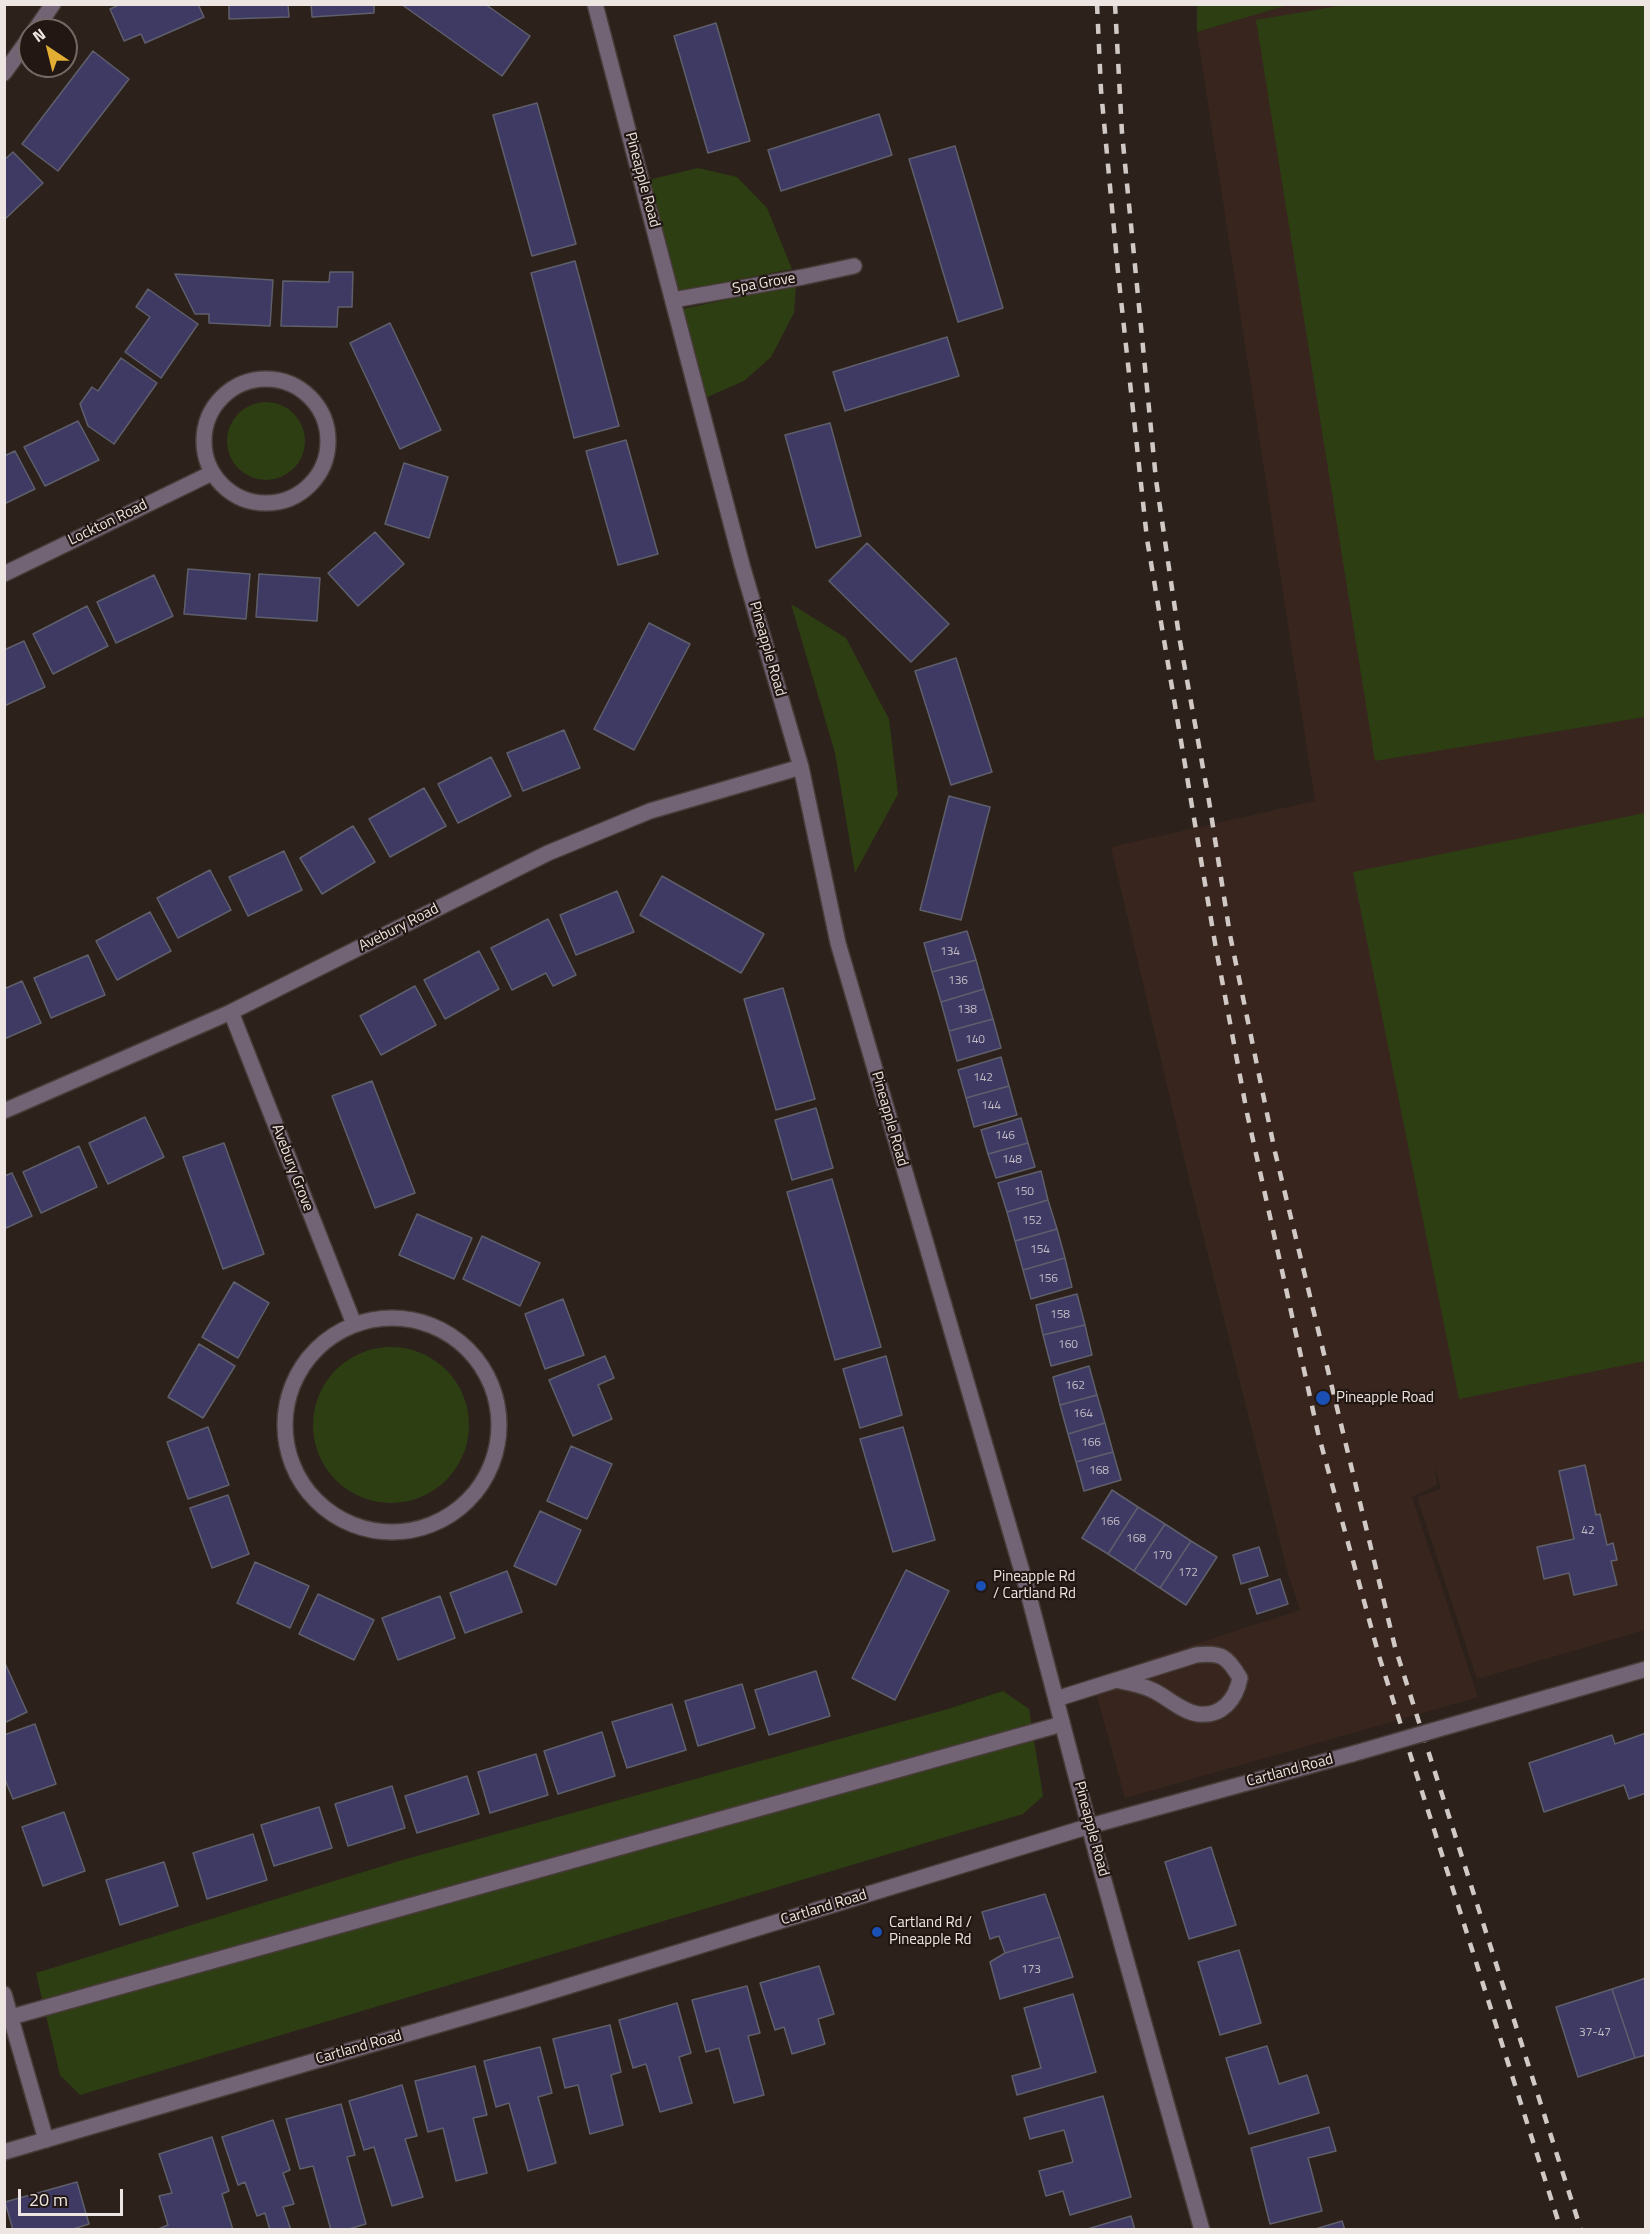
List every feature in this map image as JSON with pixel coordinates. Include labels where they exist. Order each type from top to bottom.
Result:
[{"type":"street","points":[[43,18],[53,4]]},
{"type":"street","name":"Pineapple Road","points":[[595,4],[742,565],[801,767],[838,944],[1022,1574],[1097,1856],[1202,2229]]},
{"type":"street","points":[[4,73],[18,54]]},
{"type":"street","name":"Spa Grove","points":[[673,300],[854,266]]},
{"type":"street","points":[[273,379],[293,385],[309,396],[321,411],[328,432],[327,453],[319,473],[305,489],[286,500],[265,503],[244,500],[226,489],[212,473],[205,454],[204,434],[209,415],[220,399],[235,387],[254,380],[273,379]]},
{"type":"street","name":"Lockton Road","points":[[4,574],[212,473]]},
{"type":"street","name":"Avebury Road","points":[[4,1111],[231,1012],[548,853],[650,811],[801,767]]},
{"type":"street","name":"Avebury Grove","points":[[231,1012],[354,1324]]},
{"type":"street","points":[[387,1317],[420,1320],[451,1334],[476,1356],[493,1386],[500,1418],[497,1452],[483,1483],[461,1508],[432,1526],[399,1533],[365,1529],[334,1516],[309,1494],[291,1464],[284,1431],[287,1397],[302,1366],[324,1341],[354,1324],[387,1317]]},
{"type":"street","points":[[1056,1699],[1120,1681],[1196,1655],[1223,1656],[1240,1678],[1238,1690],[1227,1706],[1216,1712],[1197,1714],[1149,1688],[1120,1681]]},
{"type":"street","name":"Cartland Road","points":[[4,2152],[545,1993],[1090,1826],[1352,1754],[1646,1669]]},
{"type":"street","points":[[8,2018],[1062,1724]]},
{"type":"street","points":[[4,1994],[8,2018],[46,2140]]},
{"type":"shaded area","points":[[1288,5],[1645,5],[1645,1630],[1477,1679],[1417,1497],[1441,1489],[1434,1465],[1437,1485],[1412,1497],[1478,1697],[1125,1798],[1092,1678],[1300,1610],[1287,1570],[1190,1183],[1111,847],[1315,801],[1197,32]]},
{"type":"green space","points":[[1197,4],[1288,4],[1288,5],[1197,32]]},
{"type":"green space","points":[[1350,4],[1645,5],[1645,717],[1375,761],[1256,20]]},
{"type":"green space","points":[[698,168],[737,177],[767,208],[792,269],[679,291],[648,180]]},
{"type":"green space","points":[[796,285],[794,313],[771,357],[744,381],[705,398],[682,309]]},
{"type":"green space","points":[[266,402],[281,405],[294,413],[302,426],[305,441],[302,456],[294,469],[281,477],[266,480],[251,477],[238,469],[230,456],[227,441],[230,426],[238,413],[251,405]]},
{"type":"green space","points":[[791,604],[846,638],[889,719],[898,794],[855,873],[835,753]]},
{"type":"green space","points":[[1645,813],[1645,1361],[1459,1399],[1353,872]]},
{"type":"green space","points":[[391,1347],[406,1348],[421,1353],[435,1360],[446,1370],[456,1381],[463,1395],[468,1410],[468,1440],[463,1455],[456,1469],[446,1480],[435,1490],[421,1497],[406,1502],[391,1503],[376,1502],[361,1497],[347,1490],[336,1480],[326,1469],[319,1455],[314,1440],[313,1425],[314,1410],[319,1395],[326,1381],[336,1370],[347,1360],[361,1353],[376,1348]]},
{"type":"green space","points":[[1003,1691],[1029,1709],[1043,1796],[1023,1814],[80,2095],[60,2075],[36,1973],[399,1861],[948,1709]]},
{"type":"building","points":[[121,4],[198,4],[204,17],[145,43],[141,34],[124,41],[110,9]]},
{"type":"building","points":[[229,4],[288,4],[289,17],[229,19]]},
{"type":"building","points":[[311,4],[374,4],[374,13],[312,17]]},
{"type":"building","points":[[401,4],[485,4],[530,36],[502,76]]},
{"type":"building","points":[[716,23],[750,141],[708,153],[674,36]]},
{"type":"building","points":[[93,51],[129,79],[58,171],[22,144],[72,78],[78,78],[78,71]]},
{"type":"building","points":[[537,103],[576,244],[532,256],[493,115]]},
{"type":"building","points":[[879,114],[892,155],[781,191],[768,150]]},
{"type":"building","points":[[955,146],[1003,308],[958,322],[909,159]]},
{"type":"building","points":[[13,152],[43,183],[4,220],[4,160]]},
{"type":"building","points":[[575,261],[619,426],[574,438],[531,273]]},
{"type":"building","points":[[330,272],[353,272],[352,307],[338,307],[337,327],[281,326],[283,281],[329,282]]},
{"type":"building","points":[[175,274],[273,280],[270,326],[209,323],[209,314],[195,314]]},
{"type":"building","points":[[148,289],[198,324],[161,378],[125,352],[150,317],[136,307]]},
{"type":"building","points":[[390,323],[441,430],[400,449],[350,343]]},
{"type":"building","points":[[947,337],[959,376],[845,411],[833,372]]},
{"type":"building","points":[[121,358],[157,383],[114,444],[88,426],[80,404],[92,387],[98,391]]},
{"type":"building","points":[[78,421],[99,460],[45,486],[24,447]]},
{"type":"building","points":[[830,423],[861,536],[816,548],[785,435]]},
{"type":"building","points":[[626,440],[658,554],[618,565],[586,451]]},
{"type":"building","points":[[15,451],[35,489],[4,504],[4,456]]},
{"type":"building","points":[[404,463],[448,477],[429,538],[385,524]]},
{"type":"building","points":[[375,532],[404,564],[358,606],[328,573]]},
{"type":"building","points":[[867,543],[949,624],[911,662],[829,581]]},
{"type":"building","points":[[188,569],[250,574],[246,619],[184,614]]},
{"type":"building","points":[[259,574],[320,578],[317,621],[256,617]]},
{"type":"building","points":[[154,575],[173,616],[116,643],[97,602]]},
{"type":"building","points":[[87,606],[108,646],[53,674],[33,634]]},
{"type":"building","points":[[649,623],[690,644],[634,750],[594,729]]},
{"type":"building","points":[[24,641],[45,687],[4,706],[4,650]]},
{"type":"building","points":[[956,658],[992,772],[951,785],[915,671]]},
{"type":"building","points":[[564,730],[580,768],[523,791],[507,753]]},
{"type":"building","points":[[491,757],[511,796],[458,823],[438,784]]},
{"type":"building","points":[[424,788],[446,826],[390,857],[369,819]]},
{"type":"building","points":[[949,796],[990,807],[961,920],[920,910]]},
{"type":"building","points":[[353,826],[375,862],[322,894],[300,858]]},
{"type":"building","points":[[284,851],[302,890],[248,916],[229,877]]},
{"type":"building","points":[[210,870],[231,910],[178,938],[157,898]]},
{"type":"building","points":[[662,876],[764,934],[741,973],[640,915]]},
{"type":"building","points":[[617,891],[634,932],[576,955],[560,915]]},
{"type":"building","points":[[150,912],[171,951],[117,980],[96,941]]},
{"type":"building","points":[[548,919],[576,975],[553,986],[546,973],[512,990],[491,948]]},
{"type":"building","points":[[967,931],[976,960],[932,972],[924,943]]},
{"type":"building","points":[[479,951],[499,989],[445,1019],[424,980]]},
{"type":"building","points":[[88,955],[105,995],[51,1018],[34,978]]},
{"type":"building","points":[[976,960],[984,989],[941,1002],[932,972]]},
{"type":"building","points":[[22,981],[41,1023],[4,1039],[4,989]]},
{"type":"building","points":[[415,986],[436,1025],[381,1055],[360,1016]]},
{"type":"building","points":[[783,988],[815,1099],[776,1110],[744,999]]},
{"type":"building","points":[[984,989],[993,1019],[949,1031],[941,1002]]},
{"type":"building","points":[[993,1019],[1001,1048],[957,1061],[949,1031]]},
{"type":"building","points":[[1001,1057],[1009,1086],[966,1098],[958,1070]]},
{"type":"building","points":[[372,1081],[415,1193],[375,1208],[332,1096]]},
{"type":"building","points":[[1009,1086],[1017,1115],[974,1127],[966,1098]]},
{"type":"building","points":[[816,1108],[833,1168],[792,1180],[775,1120]]},
{"type":"building","points":[[145,1117],[164,1157],[108,1184],[89,1143]]},
{"type":"building","points":[[1021,1118],[1028,1143],[988,1154],[981,1130]]},
{"type":"building","points":[[224,1143],[264,1254],[223,1269],[183,1157]]},
{"type":"building","points":[[1028,1143],[1035,1167],[996,1178],[988,1154]]},
{"type":"building","points":[[79,1146],[97,1187],[41,1213],[23,1172]]},
{"type":"building","points":[[1041,1171],[1048,1200],[1007,1212],[998,1183]]},
{"type":"building","points":[[12,1173],[32,1216],[4,1229],[4,1176]]},
{"type":"building","points":[[832,1179],[881,1347],[835,1360],[787,1192]]},
{"type":"building","points":[[1048,1200],[1057,1229],[1015,1241],[1007,1212]]},
{"type":"building","points":[[417,1214],[472,1238],[454,1279],[399,1255]]},
{"type":"building","points":[[1057,1229],[1065,1258],[1023,1270],[1015,1241]]},
{"type":"building","points":[[482,1236],[540,1263],[520,1306],[463,1279]]},
{"type":"building","points":[[1065,1258],[1072,1287],[1031,1299],[1023,1270]]},
{"type":"building","points":[[234,1282],[269,1303],[238,1358],[202,1337]]},
{"type":"building","points":[[1077,1294],[1085,1325],[1043,1335],[1036,1305]]},
{"type":"building","points":[[563,1299],[584,1355],[545,1369],[525,1314]]},
{"type":"building","points":[[1085,1325],[1092,1355],[1051,1366],[1043,1335]]},
{"type":"building","points":[[199,1344],[235,1366],[203,1418],[168,1397]]},
{"type":"building","points":[[605,1356],[614,1378],[598,1385],[612,1419],[573,1436],[549,1380]]},
{"type":"building","points":[[886,1356],[902,1415],[860,1428],[843,1369]]},
{"type":"building","points":[[1089,1366],[1097,1395],[1060,1405],[1053,1377]]},
{"type":"building","points":[[1097,1395],[1105,1423],[1068,1434],[1060,1405]]},
{"type":"building","points":[[1105,1423],[1113,1452],[1076,1462],[1068,1434]]},
{"type":"building","points":[[208,1427],[229,1485],[188,1499],[167,1442]]},
{"type":"building","points":[[903,1427],[935,1540],[893,1552],[860,1439]]},
{"type":"building","points":[[571,1446],[612,1464],[587,1519],[547,1501]]},
{"type":"building","points":[[1113,1452],[1121,1480],[1084,1491],[1076,1462]]},
{"type":"building","points":[[1585,1465],[1596,1515],[1600,1514],[1607,1545],[1613,1543],[1617,1560],[1611,1561],[1617,1585],[1574,1595],[1569,1573],[1544,1579],[1537,1547],[1574,1539],[1559,1471]]},
{"type":"building","points":[[1112,1490],[1138,1507],[1108,1554],[1082,1538]]},
{"type":"building","points":[[228,1495],[249,1554],[212,1568],[190,1508]]},
{"type":"building","points":[[1138,1507],[1165,1524],[1134,1571],[1108,1554]]},
{"type":"building","points":[[540,1511],[581,1530],[556,1585],[514,1566]]},
{"type":"building","points":[[1165,1524],[1191,1541],[1160,1588],[1134,1571]]},
{"type":"building","points":[[1191,1541],[1217,1557],[1186,1605],[1160,1588]]},
{"type":"building","points":[[1259,1547],[1268,1576],[1241,1584],[1233,1555]]},
{"type":"building","points":[[255,1562],[309,1586],[290,1628],[237,1603]]},
{"type":"building","points":[[906,1570],[949,1591],[895,1700],[852,1678]]},
{"type":"building","points":[[507,1571],[522,1612],[465,1633],[450,1593]]},
{"type":"building","points":[[1280,1579],[1288,1604],[1257,1614],[1249,1589]]},
{"type":"building","points":[[318,1594],[374,1620],[354,1660],[299,1634]]},
{"type":"building","points":[[440,1596],[455,1638],[398,1660],[382,1618]]},
{"type":"building","points":[[4,1661],[27,1712],[4,1723]]},
{"type":"building","points":[[816,1671],[830,1716],[769,1735],[755,1690]]},
{"type":"building","points":[[742,1684],[755,1728],[698,1746],[685,1701]]},
{"type":"building","points":[[672,1704],[686,1750],[627,1768],[612,1722]]},
{"type":"building","points":[[35,1724],[56,1784],[13,1799],[4,1777],[4,1735]]},
{"type":"building","points":[[602,1732],[615,1776],[558,1794],[544,1751]]},
{"type":"building","points":[[1646,1733],[1646,1793],[1629,1799],[1624,1785],[1544,1812],[1529,1763],[1612,1735],[1615,1744]]},
{"type":"building","points":[[536,1754],[548,1795],[490,1813],[478,1772]]},
{"type":"building","points":[[467,1776],[479,1814],[417,1833],[405,1796]]},
{"type":"building","points":[[392,1786],[405,1828],[348,1846],[335,1804]]},
{"type":"building","points":[[319,1807],[332,1848],[274,1866],[261,1825]]},
{"type":"building","points":[[64,1812],[85,1871],[43,1886],[22,1827]]},
{"type":"building","points":[[253,1834],[267,1880],[207,1899],[193,1853]]},
{"type":"building","points":[[1211,1847],[1236,1925],[1189,1939],[1165,1862]]},
{"type":"building","points":[[164,1862],[178,1906],[120,1925],[106,1880]]},
{"type":"building","points":[[1045,1894],[1060,1937],[1005,1953],[999,1936],[990,1939],[982,1912]]},
{"type":"building","points":[[1060,1937],[1073,1977],[1000,1999],[990,1962],[1005,1953]]},
{"type":"building","points":[[1239,1950],[1261,2023],[1220,2035],[1198,1962]]},
{"type":"building","points":[[819,1966],[834,2014],[818,2019],[825,2044],[792,2054],[784,2027],[775,2030],[760,1983]]},
{"type":"building","points":[[1646,1978],[1646,2055],[1635,2058],[1612,1989]]},
{"type":"building","points":[[747,1986],[760,2033],[748,2036],[764,2095],[734,2103],[719,2048],[706,2052],[692,2000]]},
{"type":"building","points":[[1612,1989],[1635,2058],[1578,2077],[1556,2007]]},
{"type":"building","points":[[1073,1994],[1096,2072],[1017,2095],[1012,2076],[1041,2068],[1024,2008]]},
{"type":"building","points":[[677,2003],[691,2053],[679,2057],[692,2103],[660,2112],[646,2064],[633,2068],[619,2020]]},
{"type":"building","points":[[610,2025],[621,2072],[611,2075],[623,2125],[590,2134],[578,2085],[565,2088],[553,2039]]},
{"type":"building","points":[[1267,2046],[1279,2084],[1307,2075],[1319,2113],[1249,2134],[1226,2058]]},
{"type":"building","points":[[540,2047],[552,2093],[538,2097],[556,2163],[528,2171],[509,2103],[496,2107],[484,2061]]},
{"type":"building","points":[[475,2066],[487,2115],[473,2118],[487,2173],[456,2181],[443,2128],[428,2132],[415,2081]]},
{"type":"building","points":[[402,2085],[417,2136],[405,2139],[423,2197],[392,2206],[374,2147],[364,2150],[349,2101]]},
{"type":"building","points":[[1103,2096],[1131,2197],[1070,2215],[1063,2191],[1046,2196],[1039,2171],[1073,2162],[1064,2130],[1030,2139],[1024,2118]]},
{"type":"building","points":[[341,2104],[355,2155],[347,2157],[366,2224],[345,2230],[331,2230],[313,2166],[300,2169],[286,2119]]},
{"type":"building","points":[[273,2120],[290,2170],[283,2173],[294,2204],[283,2207],[291,2230],[270,2230],[265,2213],[257,2216],[245,2182],[238,2185],[222,2137]]},
{"type":"building","points":[[1329,2127],[1336,2151],[1308,2158],[1322,2211],[1270,2224],[1251,2148]]},
{"type":"building","points":[[212,2137],[229,2191],[222,2194],[233,2230],[156,2230],[168,2225],[159,2196],[172,2193],[159,2154]]},
{"type":"building","points":[[77,2182],[89,2224],[70,2230],[13,2230],[5,2202]]},
{"type":"building","points":[[1131,2216],[1135,2230],[1084,2230]]},
{"type":"building","points":[[1342,2221],[1345,2230],[1312,2230]]},
{"type":"railway","points":[[1097,4],[1101,90],[1118,272],[1147,539],[1215,943],[1247,1113],[1318,1433],[1379,1656],[1561,2230]]},
{"type":"railway","points":[[1115,4],[1122,133],[1156,480],[1179,636],[1209,801],[1230,935],[1275,1152],[1395,1647],[1581,2230]]},
{"type":"place","name":"Pineapple Road","points":[[1323,1398]]},
{"type":"place","name":"Pineapple Rd / Cartland Rd","points":[[981,1586]]},
{"type":"place","name":"Cartland Rd / Pineapple Rd","points":[[877,1932]]}]
